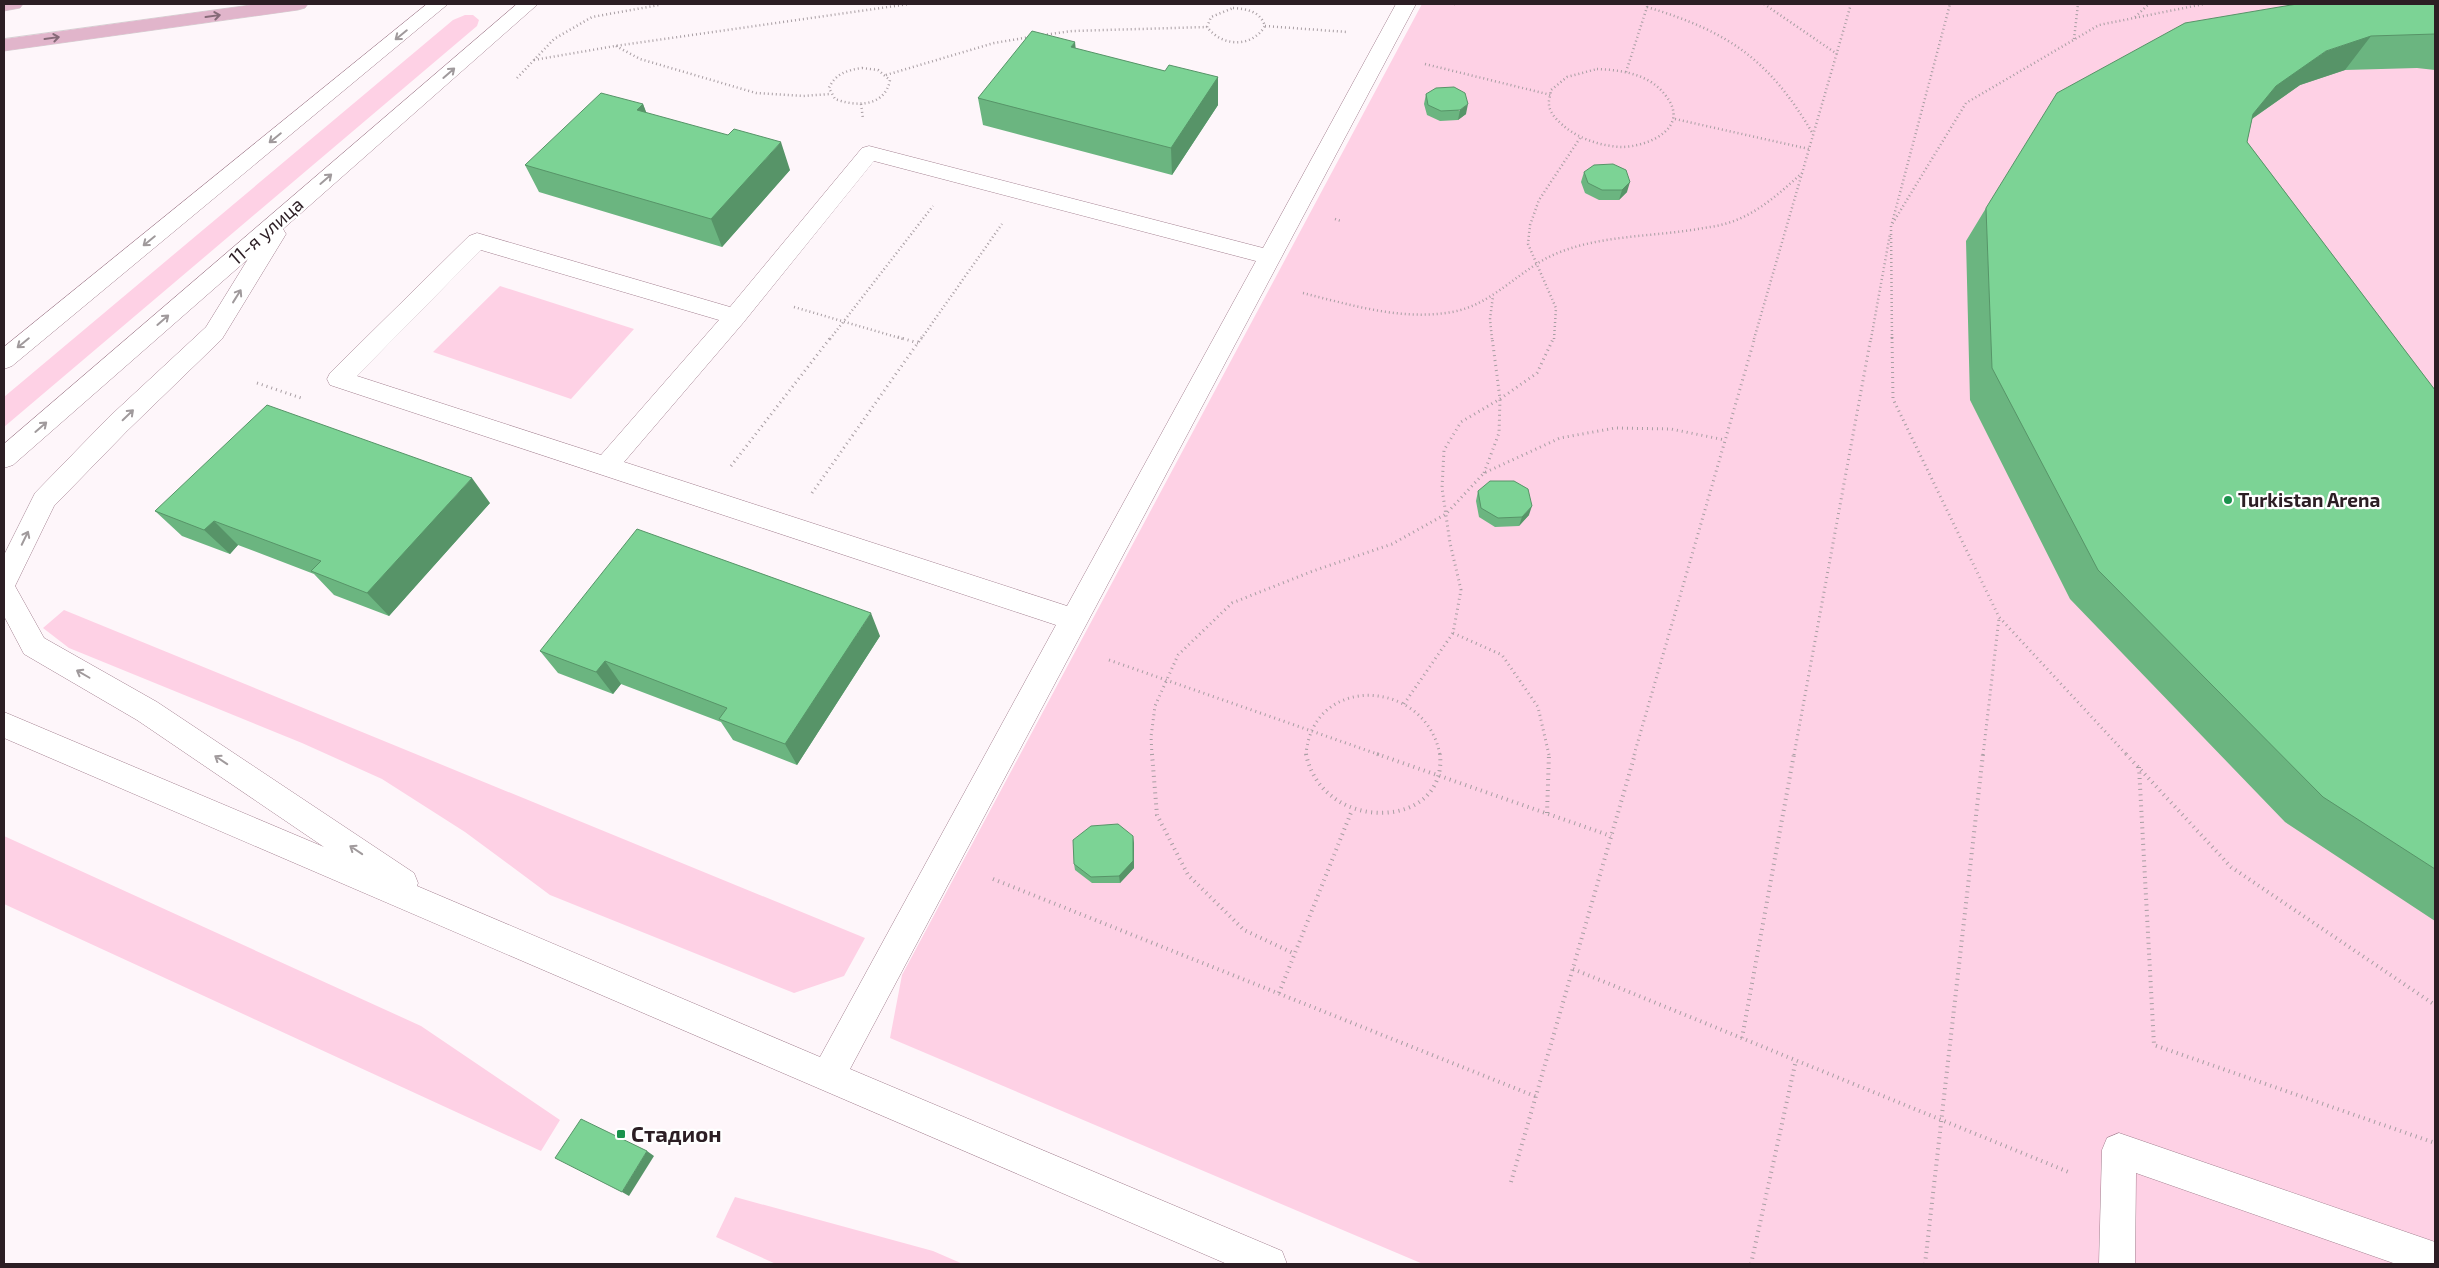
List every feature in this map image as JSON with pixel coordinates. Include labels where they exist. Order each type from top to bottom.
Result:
[{"type":"main road","points":[[4,5],[13,4]]},
{"type":"main road","points":[[4,45],[298,4]]},
{"type":"street","points":[[4,360],[438,4]]},
{"type":"street","name":"11-я улица","points":[[4,458],[528,4]]},
{"type":"street","points":[[828,1076],[1406,4]]},
{"type":"street","points":[[606,466],[735,317],[869,153],[1269,257]]},
{"type":"street","points":[[4,582],[44,500],[118,424],[214,333],[289,212]]},
{"type":"street","points":[[735,317],[478,241],[339,379],[1074,620]]},
{"type":"street","points":[[4,591],[34,646],[148,711],[454,918]]},
{"type":"street","points":[[4,725],[1269,1264]]},
{"type":"street","points":[[2117,1264],[2119,1150],[2435,1260]]},
{"type":"path","points":[[534,60],[615,46],[909,4]]},
{"type":"path","points":[[1764,4],[1812,35],[1837,54]]},
{"type":"path","points":[[1512,1182],[1851,4]]},
{"type":"path","points":[[1742,1038],[1891,226],[1950,4]]},
{"type":"path","points":[[2074,39],[2078,4]]},
{"type":"path","points":[[2134,18],[2149,4]]},
{"type":"path","points":[[2204,4],[2099,25],[1966,102],[1891,226],[1893,399],[1999,617],[2232,867],[2435,1005]]},
{"type":"path","points":[[517,78],[554,40],[592,17],[659,5]]},
{"type":"path","points":[[1626,72],[1648,5],[1681,16],[1726,36],[1758,60],[1796,104],[1813,135]]},
{"type":"path","points":[[1207,27],[1211,17],[1224,10],[1233,8],[1243,8],[1259,15],[1265,26]]},
{"type":"path","points":[[1265,26],[1388,36]]},
{"type":"path","points":[[1207,27],[1215,37],[1232,42],[1241,42],[1258,37],[1265,26]]},
{"type":"path","points":[[1042,35],[1072,31],[1207,27]]},
{"type":"path","points":[[886,75],[994,43],[1033,37]]},
{"type":"path","points":[[615,46],[640,59],[756,93],[802,96],[830,94]]},
{"type":"path","points":[[1425,64],[1551,94]]},
{"type":"path","points":[[872,68],[886,75],[890,80],[890,87],[880,99],[871,102],[851,105],[834,99],[830,94],[831,82],[843,72],[852,69],[872,68]]},
{"type":"path","points":[[1598,69],[1626,72],[1654,83],[1666,94],[1674,106],[1675,119],[1669,130],[1657,139],[1641,145],[1621,147],[1601,145],[1580,138],[1563,128],[1552,116],[1548,102],[1551,94],[1552,90],[1562,79],[1578,72],[1598,69]]},
{"type":"path","points":[[1675,119],[1809,150]]},
{"type":"path","points":[[1404,704],[1453,633],[1461,590],[1442,488],[1444,450],[1461,422],[1500,400],[1537,372],[1554,339],[1556,308],[1538,263],[1528,244],[1530,225],[1539,200],[1580,138]]},
{"type":"path","points":[[1303,293],[1393,314],[1453,312],[1477,306],[1493,296],[1519,274],[1553,255],[1595,240],[1676,233],[1733,222],[1774,200],[1803,173]]},
{"type":"path","points":[[788,526],[1024,193]]},
{"type":"path","points":[[729,468],[939,198]]},
{"type":"path","points":[[1295,954],[1244,930],[1188,875],[1157,815],[1151,737],[1155,706],[1178,655],[1232,603],[1313,571],[1392,544],[1446,514],[1484,473],[1499,433],[1500,400],[1490,319],[1493,296]]},
{"type":"path","points":[[789,305],[918,343]]},
{"type":"path","points":[[1484,473],[1560,438],[1615,428],[1671,429],[1725,440]]},
{"type":"path","points":[[1926,1264],[1999,617]]},
{"type":"path","points":[[1453,633],[1502,655],[1538,707],[1550,760],[1547,813]]},
{"type":"path","points":[[1109,660],[1612,836]]},
{"type":"path","points":[[1360,696],[1382,696],[1404,704],[1420,713],[1432,727],[1439,742],[1442,759],[1439,776],[1429,792],[1414,806],[1394,813],[1373,814],[1352,810],[1332,800],[1318,785],[1308,767],[1306,749],[1310,731],[1322,714],[1339,702],[1360,696]]},
{"type":"path","points":[[2139,767],[2154,1045],[2435,1143]]},
{"type":"path","points":[[1279,993],[1352,810]]},
{"type":"path","points":[[992,879],[1537,1097]]},
{"type":"path","points":[[1573,969],[2118,1192]]},
{"type":"path","points":[[1751,1264],[1796,1060]]},
{"type":"shaded area","points":[[1422,4],[2435,4],[2435,1264],[1423,1264],[890,1038],[902,975]]},
{"type":"shaded area","points":[[465,15],[473,15],[479,20],[477,26],[4,427],[4,397],[453,20]]},
{"type":"shaded area","points":[[500,286],[634,329],[571,399],[433,352]]},
{"type":"shaded area","points":[[64,610],[865,938],[844,976],[794,993],[550,895],[465,832],[382,779],[302,743],[69,648],[43,628]]},
{"type":"shaded area","points":[[4,836],[421,1026],[560,1120],[541,1151],[4,904]]},
{"type":"shaded area","points":[[735,1197],[933,1251],[963,1264],[776,1264],[716,1237]]},
{"type":"building","name":"Turkistan Arena","points":[[2297,4],[2435,4],[2435,34],[2371,36],[2326,51],[2276,86],[2253,114],[2247,142],[2435,390],[2435,869],[2323,797],[2098,570],[1992,368],[1986,208],[2057,93],[2185,23]]},
{"type":"building","points":[[1032,31],[1075,42],[1071,47],[1165,71],[1169,65],[1218,77],[1171,148],[978,98]]},
{"type":"building","points":[[1454,87],[1465,93],[1468,104],[1460,110],[1441,111],[1428,105],[1426,94],[1436,88]]},
{"type":"building","points":[[601,93],[643,104],[637,110],[728,135],[734,129],[781,142],[711,219],[525,165]]},
{"type":"building","points":[[1613,164],[1626,170],[1630,182],[1622,190],[1602,190],[1588,183],[1584,172],[1594,165]]},
{"type":"building","points":[[267,405],[472,478],[367,593],[311,571],[321,561],[214,521],[204,530],[155,511]]},
{"type":"building","points":[[1490,481],[1514,481],[1528,489],[1532,506],[1522,517],[1498,518],[1481,508],[1478,491]]},
{"type":"building","points":[[637,529],[871,613],[785,744],[719,719],[727,708],[605,661],[596,672],[540,651]]},
{"type":"building","points":[[1118,824],[1133,836],[1133,861],[1119,876],[1091,877],[1074,864],[1073,840],[1091,826]]},
{"type":"building","points":[[581,1119],[647,1151],[622,1192],[555,1158]]},
{"type":"place","name":"Turkistan Arena","points":[[2228,500]]},
{"type":"place","name":"Стадион","points":[[621,1134]]}]
